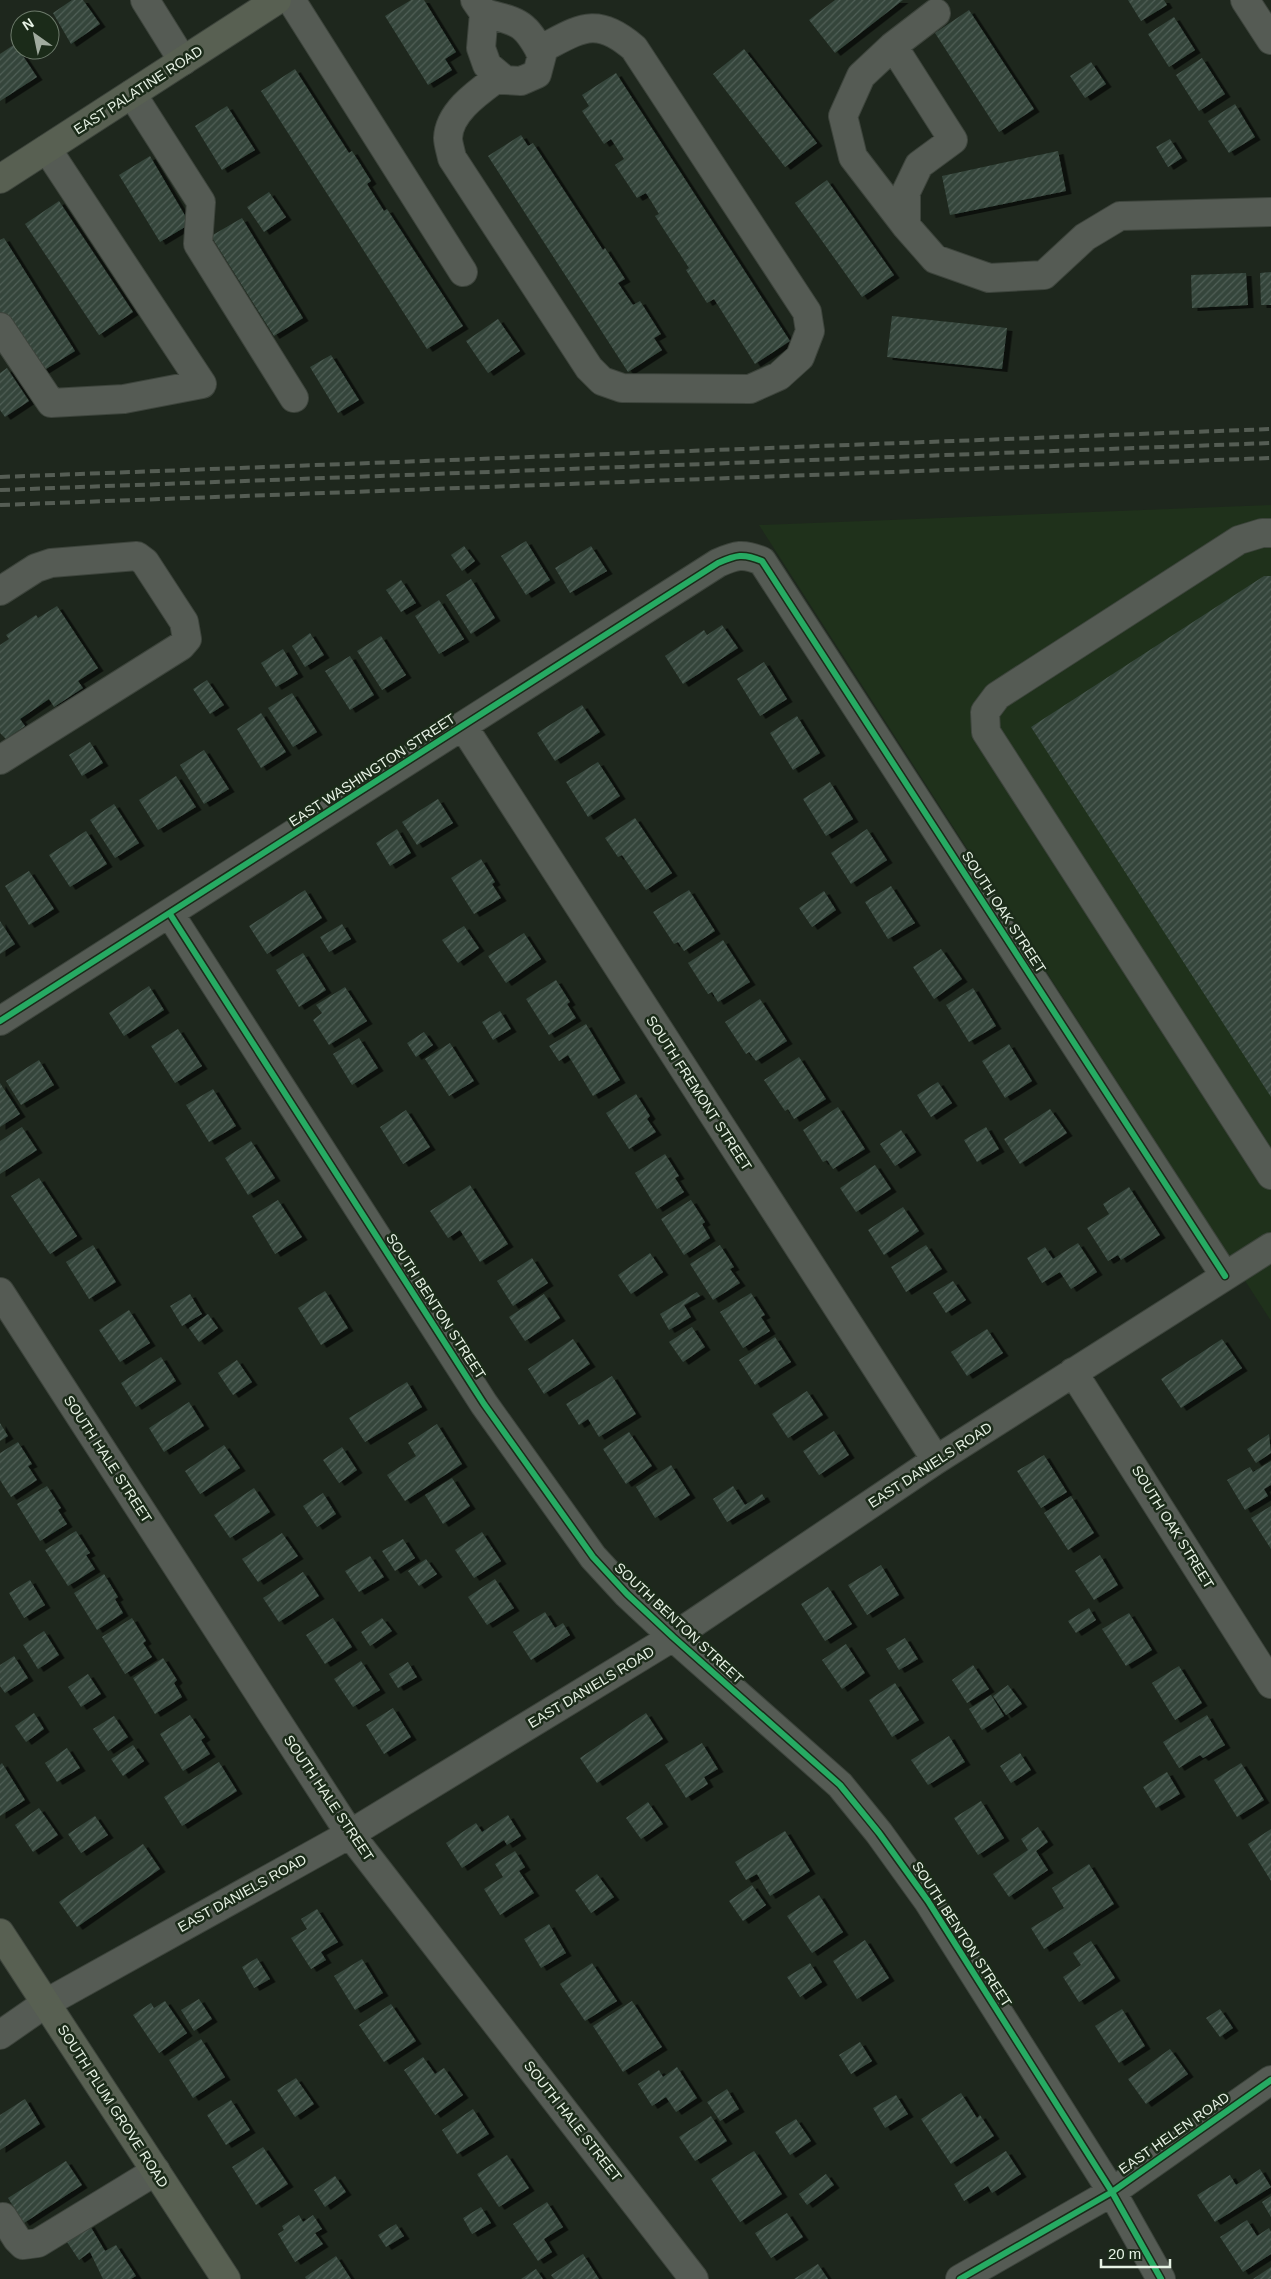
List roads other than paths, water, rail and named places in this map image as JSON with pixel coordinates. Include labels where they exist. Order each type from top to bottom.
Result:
[{"type":"main road","name":"EAST PALATINE ROAD","points":[[0,179],[277,0]]},
{"type":"main road","name":"SOUTH PLUM GROVE ROAD","points":[[0,1933],[226,2279]]},
{"type":"street","points":[[146,0],[183,61]]},
{"type":"street","points":[[291,0],[463,272]]},
{"type":"street","points":[[1245,0],[1271,40]]},
{"type":"street","points":[[480,7],[515,21],[532,36],[539,50],[542,55],[537,74],[521,81],[505,80],[487,65],[481,48],[480,7]]},
{"type":"street","points":[[936,13],[893,46],[861,76],[843,116],[853,157],[906,226],[936,259],[989,278],[1044,274],[1085,237],[1120,216],[1271,212]]},
{"type":"street","points":[[500,76],[469,100],[456,114],[448,138],[452,158],[589,368],[602,381],[622,388],[750,389],[779,376],[800,357],[810,331],[807,312],[634,48],[620,36],[604,28],[582,28],[539,50]]},
{"type":"street","points":[[893,46],[952,140],[920,165],[906,192],[906,226]]},
{"type":"street","points":[[132,94],[201,202],[198,244],[294,398]]},
{"type":"street","points":[[0,327],[52,403],[124,399],[202,384],[47,149]]},
{"type":"street","points":[[1271,533],[1239,540],[997,696],[985,712],[986,732],[1271,1174]]},
{"type":"street","name":"EAST WASHINGTON STREET","points":[[0,1021],[718,564],[731,557],[746,555],[762,561]]},
{"type":"street","points":[[0,591],[36,568],[51,563],[137,556],[145,562],[184,622],[187,639],[181,646],[0,760]]},
{"type":"street","name":"SOUTH OAK STREET","points":[[762,561],[1225,1276]]},
{"type":"street","name":"SOUTH FREMONT STREET","points":[[463,726],[936,1460]]},
{"type":"street","name":"SOUTH BENTON STREET","points":[[170,914],[478,1396],[532,1474],[593,1557],[627,1594],[673,1638],[840,1786],[878,1833],[928,1901],[1112,2192],[1161,2279]]},
{"type":"street","name":"EAST DANIELS ROAD","points":[[0,2035],[46,2003],[350,1834],[673,1638],[936,1460],[1271,1247]]},
{"type":"street","name":"SOUTH HALE STREET","points":[[0,1292],[350,1834],[694,2279]]},
{"type":"street","name":"SOUTH OAK STREET","points":[[1073,1372],[1271,1684]]},
{"type":"street","name":"EAST HELEN ROAD","points":[[960,2279],[1112,2192],[1271,2080]]},
{"type":"street","points":[[3,2217],[16,2239],[23,2245],[38,2243],[156,2171]]},
{"type":"railway","points":[[0,477],[1271,429]]},
{"type":"railway","points":[[0,490],[1271,443]]},
{"type":"railway","points":[[0,505],[1271,458]]}]
